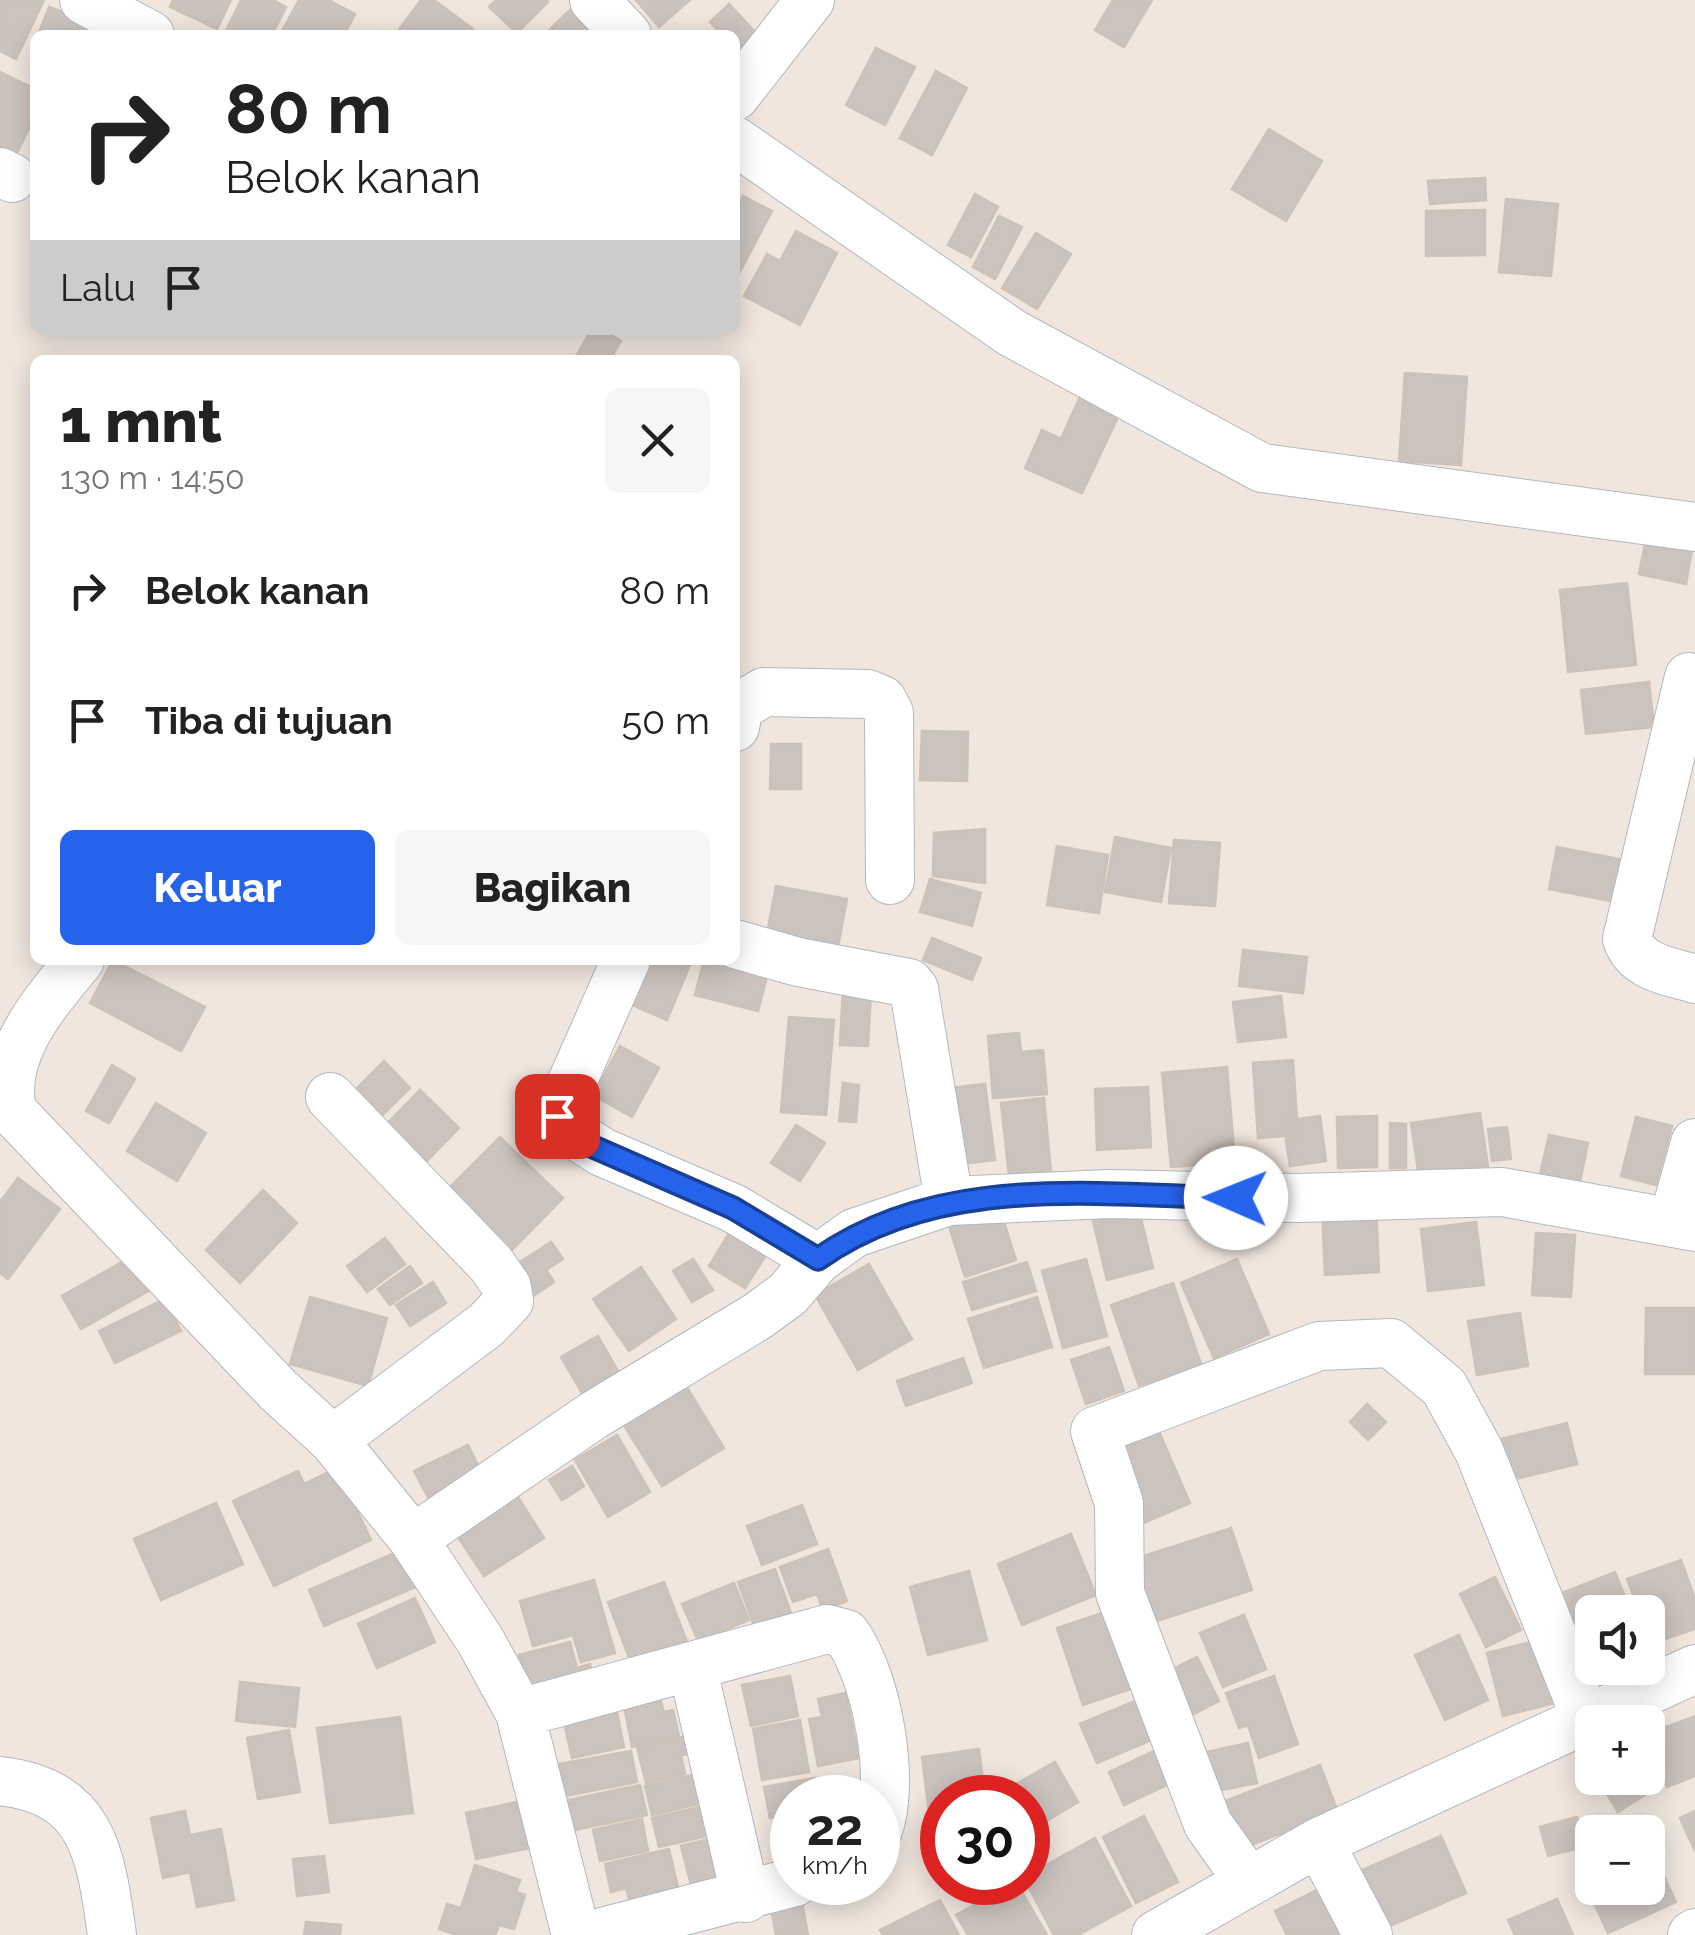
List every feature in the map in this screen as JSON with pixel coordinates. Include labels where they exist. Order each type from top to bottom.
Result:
[{"type":"street","points":[[84,0],[141,30]]},
{"type":"street","points":[[594,0],[622,30]]},
{"type":"street","points":[[740,90],[810,0]]},
{"type":"street","points":[[740,144],[1012,333],[1262,468],[1695,526]]},
{"type":"street","points":[[1689,677],[1627,939],[1631,951],[1645,964],[1695,979]]},
{"type":"street","points":[[740,706],[764,692],[868,694],[882,700],[889,713],[890,880]]},
{"type":"street","points":[[740,945],[798,962],[909,983],[914,988],[949,1201]]},
{"type":"street","points":[[76,965],[6,1061],[3,1086],[12,1112],[278,1390],[333,1440],[413,1539],[480,1640],[520,1713],[576,1935]]},
{"type":"street","points":[[624,965],[557,1116],[560,1125],[602,1152],[733,1208],[818,1259]]},
{"type":"street","points":[[330,1097],[492,1264],[506,1286],[508,1301],[486,1324],[333,1440]]},
{"type":"street","points":[[413,1539],[594,1415],[758,1316],[788,1294],[818,1259],[854,1233],[949,1201],[1110,1194],[1299,1198],[1502,1192],[1684,1224],[1695,1143]]},
{"type":"street","points":[[1249,1882],[1208,1824],[1120,1594],[1119,1503],[1096,1431],[1320,1346],[1391,1343],[1444,1387],[1479,1451],[1581,1705]]},
{"type":"street","points":[[520,1713],[827,1629],[846,1634],[870,1680],[883,1775]]},
{"type":"street","points":[[692,1666],[746,1898]]},
{"type":"street","points":[[1622,1705],[1695,1669]]},
{"type":"street","points":[[1156,1935],[1319,1842],[1575,1728]]},
{"type":"street","points":[[0,1781],[40,1789],[81,1818],[95,1845],[112,1935]]},
{"type":"street","points":[[1319,1842],[1368,1935]]},
{"type":"street","points":[[591,1935],[770,1890]]},
{"type":"building","points":[[0,0],[44,0],[16,59],[0,51]]},
{"type":"building","points":[[173,0],[231,0],[217,29],[170,7]]},
{"type":"building","points":[[241,0],[273,0],[286,7],[274,30],[226,30]]},
{"type":"building","points":[[299,0],[328,0],[355,14],[347,30],[283,30]]},
{"type":"building","points":[[421,0],[434,0],[473,29],[472,30],[399,30]]},
{"type":"building","points":[[496,0],[548,2],[520,30],[514,30],[489,7]]},
{"type":"building","points":[[636,0],[690,0],[659,27]]},
{"type":"building","points":[[1113,0],[1152,0],[1124,47],[1095,30]]},
{"type":"building","points":[[577,3],[605,30],[549,30]]},
{"type":"building","points":[[729,4],[757,34],[740,49],[740,30],[717,30],[710,22]]},
{"type":"building","points":[[49,7],[96,24],[94,30],[40,30]]},
{"type":"building","points":[[876,48],[915,67],[885,125],[846,105]]},
{"type":"building","points":[[936,71],[967,88],[932,155],[900,138]]},
{"type":"building","points":[[0,72],[30,87],[30,126],[16,155],[0,147]]},
{"type":"building","points":[[1269,129],[1322,161],[1286,221],[1232,189]]},
{"type":"building","points":[[1485,178],[1486,200],[1430,204],[1428,181]]},
{"type":"building","points":[[975,194],[998,207],[971,257],[948,245]]},
{"type":"building","points":[[743,196],[772,211],[740,272]]},
{"type":"building","points":[[1506,199],[1558,204],[1551,276],[1499,272]]},
{"type":"building","points":[[1485,210],[1485,255],[1426,256],[1426,211]]},
{"type":"building","points":[[999,216],[1022,227],[995,279],[973,267]]},
{"type":"building","points":[[796,231],[837,253],[800,325],[744,296],[767,254],[780,261]]},
{"type":"building","points":[[1036,233],[1071,254],[1037,309],[1002,288]]},
{"type":"building","points":[[588,335],[611,335],[621,341],[613,355],[577,355]]},
{"type":"building","points":[[1405,373],[1467,377],[1461,465],[1399,461]]},
{"type":"building","points":[[1079,399],[1118,417],[1082,493],[1025,468],[1042,430],[1061,439]]},
{"type":"building","points":[[1648,530],[1694,539],[1686,584],[1639,574]]},
{"type":"building","points":[[1627,583],[1636,665],[1568,672],[1560,590]]},
{"type":"building","points":[[1649,682],[1654,727],[1586,734],[1581,690]]},
{"type":"building","points":[[922,731],[968,732],[967,781],[920,780]]},
{"type":"building","points":[[771,744],[801,744],[801,789],[770,789]]},
{"type":"building","points":[[985,829],[985,883],[933,876],[934,833]]},
{"type":"building","points":[[1115,837],[1171,848],[1161,902],[1105,892]]},
{"type":"building","points":[[1174,840],[1220,843],[1215,906],[1169,903]]},
{"type":"building","points":[[1057,846],[1108,855],[1099,913],[1047,905]]},
{"type":"building","points":[[1557,847],[1624,860],[1616,902],[1549,889]]},
{"type":"building","points":[[930,879],[981,893],[972,926],[920,912]]},
{"type":"building","points":[[776,886],[847,899],[837,952],[766,939]]},
{"type":"building","points":[[932,938],[981,958],[972,980],[923,960]]},
{"type":"building","points":[[1243,950],[1307,957],[1303,993],[1239,986]]},
{"type":"building","points":[[740,962],[769,969],[758,1011],[695,995],[703,965],[740,965]]},
{"type":"building","points":[[110,965],[123,965],[205,1007],[181,1051],[90,1003]]},
{"type":"building","points":[[647,965],[690,965],[667,1020],[630,1004]]},
{"type":"building","points":[[843,989],[871,991],[868,1046],[840,1045]]},
{"type":"building","points":[[1281,996],[1286,1037],[1238,1042],[1233,1002]]},
{"type":"building","points":[[789,1017],[834,1020],[826,1115],[781,1112]]},
{"type":"building","points":[[1019,1033],[1021,1052],[1043,1050],[1047,1094],[993,1098],[988,1036]]},
{"type":"building","points":[[620,1046],[659,1068],[632,1117],[593,1095]]},
{"type":"building","points":[[1293,1060],[1298,1135],[1258,1138],[1253,1063]]},
{"type":"building","points":[[384,1061],[410,1088],[368,1129],[342,1103]]},
{"type":"building","points":[[112,1065],[135,1079],[109,1123],[86,1111]]},
{"type":"building","points":[[1227,1067],[1235,1162],[1171,1167],[1162,1073]]},
{"type":"building","points":[[843,1083],[859,1085],[856,1122],[839,1121]]},
{"type":"building","points":[[985,1084],[995,1160],[951,1165],[942,1089]]},
{"type":"building","points":[[1148,1087],[1151,1147],[1097,1150],[1095,1089]]},
{"type":"building","points":[[420,1090],[459,1128],[416,1172],[377,1134]]},
{"type":"building","points":[[1044,1098],[1051,1172],[1009,1176],[1001,1103]]},
{"type":"building","points":[[156,1103],[206,1133],[177,1181],[127,1151]]},
{"type":"building","points":[[1480,1113],[1488,1166],[1419,1177],[1411,1123]]},
{"type":"building","points":[[1320,1116],[1326,1161],[1290,1166],[1283,1121]]},
{"type":"building","points":[[1377,1116],[1377,1167],[1338,1168],[1337,1117]]},
{"type":"building","points":[[1636,1117],[1672,1126],[1656,1185],[1621,1176]]},
{"type":"building","points":[[1390,1123],[1406,1124],[1406,1168],[1390,1168]]},
{"type":"building","points":[[796,1125],[825,1143],[800,1181],[771,1163]]},
{"type":"building","points":[[1507,1127],[1511,1159],[1492,1161],[1488,1129]]},
{"type":"building","points":[[1549,1135],[1588,1143],[1578,1191],[1538,1183]]},
{"type":"building","points":[[500,1137],[563,1198],[511,1251],[448,1189]]},
{"type":"building","points":[[18,1178],[60,1209],[8,1279],[0,1273],[0,1202]]},
{"type":"building","points":[[263,1190],[297,1223],[240,1283],[206,1250]]},
{"type":"building","points":[[998,1203],[1016,1260],[965,1277],[947,1220]]},
{"type":"building","points":[[1138,1206],[1153,1268],[1107,1280],[1092,1217]]},
{"type":"building","points":[[1376,1206],[1379,1272],[1325,1275],[1322,1209]]},
{"type":"building","points":[[738,1219],[775,1241],[745,1288],[709,1266]]},
{"type":"building","points":[[1476,1222],[1484,1285],[1428,1291],[1421,1229]]},
{"type":"building","points":[[1536,1233],[1575,1235],[1571,1297],[1532,1295]]},
{"type":"building","points":[[385,1238],[405,1264],[367,1292],[347,1266]]},
{"type":"building","points":[[551,1242],[563,1259],[546,1270],[554,1282],[523,1303],[503,1273]]},
{"type":"building","points":[[138,1253],[157,1286],[81,1329],[62,1296]]},
{"type":"building","points":[[693,1259],[713,1290],[692,1302],[673,1271]]},
{"type":"building","points":[[1086,1259],[1107,1336],[1063,1348],[1042,1271]]},
{"type":"building","points":[[1237,1259],[1269,1334],[1214,1358],[1181,1283]]},
{"type":"building","points":[[1027,1262],[1036,1291],[972,1310],[963,1282]]},
{"type":"building","points":[[869,1264],[912,1339],[858,1370],[815,1295]]},
{"type":"building","points":[[410,1266],[422,1283],[390,1305],[378,1289]]},
{"type":"building","points":[[641,1267],[676,1319],[629,1351],[593,1299]]},
{"type":"building","points":[[433,1282],[446,1303],[410,1326],[396,1305]]},
{"type":"building","points":[[1173,1283],[1201,1364],[1139,1386],[1111,1305]]},
{"type":"building","points":[[310,1297],[387,1318],[368,1386],[290,1364]]},
{"type":"building","points":[[1037,1297],[1052,1347],[984,1368],[968,1319]]},
{"type":"building","points":[[165,1299],[181,1331],[115,1363],[99,1331]]},
{"type":"building","points":[[1646,1308],[1695,1308],[1695,1374],[1645,1374]]},
{"type":"building","points":[[1520,1313],[1528,1366],[1477,1375],[1468,1321]]},
{"type":"building","points":[[598,1336],[622,1378],[586,1400],[561,1357]]},
{"type":"building","points":[[1109,1347],[1124,1391],[1086,1404],[1071,1360]]},
{"type":"building","points":[[963,1358],[972,1383],[906,1406],[897,1381]]},
{"type":"building","points":[[683,1381],[724,1448],[662,1486],[620,1419]]},
{"type":"building","points":[[1367,1404],[1386,1422],[1368,1440],[1350,1422]]},
{"type":"building","points":[[1567,1423],[1577,1464],[1511,1480],[1501,1439]]},
{"type":"building","points":[[1156,1425],[1190,1503],[1139,1525],[1105,1446]]},
{"type":"building","points":[[617,1435],[650,1492],[608,1517],[575,1460]]},
{"type":"building","points":[[468,1445],[482,1473],[429,1499],[414,1471]]},
{"type":"building","points":[[572,1466],[584,1486],[562,1500],[549,1480]]},
{"type":"building","points":[[337,1468],[371,1540],[274,1586],[233,1501],[298,1471],[304,1484]]},
{"type":"building","points":[[511,1486],[544,1538],[484,1576],[450,1525]]},
{"type":"building","points":[[216,1503],[243,1564],[161,1600],[134,1539]]},
{"type":"building","points":[[802,1505],[817,1544],[762,1565],[747,1526]]},
{"type":"building","points":[[1231,1528],[1252,1590],[1151,1623],[1131,1560]]},
{"type":"building","points":[[1071,1534],[1096,1595],[1022,1625],[998,1564]]},
{"type":"building","points":[[404,1549],[420,1585],[324,1626],[309,1590]]},
{"type":"building","points":[[828,1549],[847,1601],[823,1610],[817,1594],[793,1602],[780,1567]]},
{"type":"building","points":[[1681,1560],[1695,1599],[1695,1629],[1665,1639],[1665,1595],[1633,1595],[1627,1579]]},
{"type":"building","points":[[775,1569],[794,1621],[757,1634],[738,1582]]},
{"type":"building","points":[[969,1571],[987,1640],[928,1655],[910,1587]]},
{"type":"building","points":[[1615,1572],[1624,1595],[1575,1595],[1575,1668],[1547,1599]]},
{"type":"building","points":[[1495,1577],[1521,1630],[1486,1647],[1460,1594]]},
{"type":"building","points":[[594,1580],[615,1653],[581,1662],[573,1635],[533,1646],[520,1601]]},
{"type":"building","points":[[664,1582],[687,1642],[631,1663],[608,1602]]},
{"type":"building","points":[[734,1583],[749,1620],[698,1641],[682,1604]]},
{"type":"building","points":[[415,1598],[435,1642],[377,1668],[358,1624]]},
{"type":"building","points":[[1111,1610],[1137,1687],[1083,1705],[1057,1628]]},
{"type":"building","points":[[1244,1615],[1266,1669],[1223,1687],[1200,1633]]},
{"type":"building","points":[[1459,1635],[1488,1700],[1445,1720],[1415,1655]]},
{"type":"building","points":[[1539,1640],[1555,1703],[1503,1716],[1487,1653]]},
{"type":"building","points":[[570,1642],[577,1668],[590,1664],[594,1680],[530,1697],[519,1655]]},
{"type":"building","points":[[1197,1657],[1219,1701],[1184,1719],[1161,1675]]},
{"type":"building","points":[[790,1676],[798,1716],[751,1726],[742,1685]]},
{"type":"building","points":[[1274,1676],[1298,1744],[1259,1758],[1248,1725],[1239,1728],[1226,1693]]},
{"type":"building","points":[[240,1682],[299,1688],[295,1727],[236,1721]]},
{"type":"building","points":[[846,1693],[859,1758],[818,1766],[809,1719],[822,1717],[818,1699]]},
{"type":"building","points":[[1147,1696],[1163,1735],[1097,1763],[1080,1724]]},
{"type":"building","points":[[660,1698],[664,1712],[673,1710],[679,1736],[632,1747],[624,1706]]},
{"type":"building","points":[[615,1703],[624,1747],[572,1758],[562,1713]]},
{"type":"building","points":[[1695,1716],[1695,1776],[1667,1787],[1665,1781],[1665,1727]]},
{"type":"building","points":[[400,1717],[413,1813],[330,1823],[317,1728]]},
{"type":"building","points":[[800,1720],[809,1772],[770,1775],[770,1779],[762,1780],[753,1729]]},
{"type":"building","points":[[289,1730],[300,1792],[258,1799],[247,1738]]},
{"type":"building","points":[[686,1736],[690,1754],[681,1755],[685,1774],[646,1783],[637,1747]]},
{"type":"building","points":[[1248,1743],[1257,1783],[1206,1793],[1198,1754]]},
{"type":"building","points":[[1167,1745],[1182,1778],[1124,1805],[1109,1772]]},
{"type":"building","points":[[979,1749],[982,1775],[924,1775],[922,1757]]},
{"type":"building","points":[[631,1751],[637,1782],[565,1796],[559,1764]]},
{"type":"building","points":[[1055,1762],[1078,1802],[1050,1819],[1050,1775],[1032,1775]]},
{"type":"building","points":[[1320,1765],[1338,1812],[1235,1851],[1217,1804]]},
{"type":"building","points":[[693,1775],[699,1804],[652,1815],[645,1786]]},
{"type":"building","points":[[640,1785],[647,1815],[570,1831],[564,1801]]},
{"type":"building","points":[[770,1786],[770,1818],[764,1787]]},
{"type":"building","points":[[1608,1795],[1645,1795],[1618,1812]]},
{"type":"building","points":[[526,1800],[536,1847],[476,1859],[466,1813]]},
{"type":"building","points":[[700,1807],[707,1836],[659,1847],[652,1818]]},
{"type":"building","points":[[185,1811],[190,1835],[221,1829],[234,1900],[197,1907],[190,1872],[163,1878],[151,1818]]},
{"type":"building","points":[[1695,1811],[1695,1851],[1680,1818]]},
{"type":"building","points":[[1144,1816],[1178,1882],[1136,1903],[1103,1837]]},
{"type":"building","points":[[1575,1818],[1575,1849],[1548,1856],[1540,1827]]},
{"type":"building","points":[[642,1819],[648,1851],[600,1861],[593,1830]]},
{"type":"building","points":[[1441,1836],[1466,1893],[1378,1931],[1353,1874]]},
{"type":"building","points":[[1095,1838],[1131,1906],[1078,1935],[1054,1935],[1038,1905],[1050,1905],[1050,1863]]},
{"type":"building","points":[[709,1839],[720,1882],[692,1889],[681,1846]]},
{"type":"building","points":[[669,1849],[679,1892],[630,1902],[626,1888],[611,1892],[605,1864]]},
{"type":"building","points":[[324,1856],[329,1892],[297,1896],[293,1859]]},
{"type":"building","points":[[475,1865],[520,1880],[516,1892],[525,1895],[514,1929],[499,1925],[495,1935],[457,1935],[439,1929],[447,1904],[461,1908]]},
{"type":"building","points":[[1665,1879],[1676,1902],[1608,1933],[1595,1905],[1665,1905]]},
{"type":"building","points":[[1317,1890],[1340,1935],[1287,1935],[1275,1911]]},
{"type":"building","points":[[1557,1899],[1573,1935],[1515,1935],[1508,1920]]},
{"type":"building","points":[[770,1905],[802,1905],[808,1935],[776,1935]]},
{"type":"building","points":[[930,1905],[943,1905],[959,1935],[883,1935],[880,1930]]},
{"type":"building","points":[[974,1905],[1029,1905],[1047,1935],[968,1935],[956,1915]]},
{"type":"building","points":[[306,1922],[341,1925],[340,1935],[304,1935]]},
{"type":"route","points":[[557,1116],[564,1130],[582,1142],[733,1208],[818,1259],[854,1233],[949,1201],[1110,1194],[1236,1198]]}]
